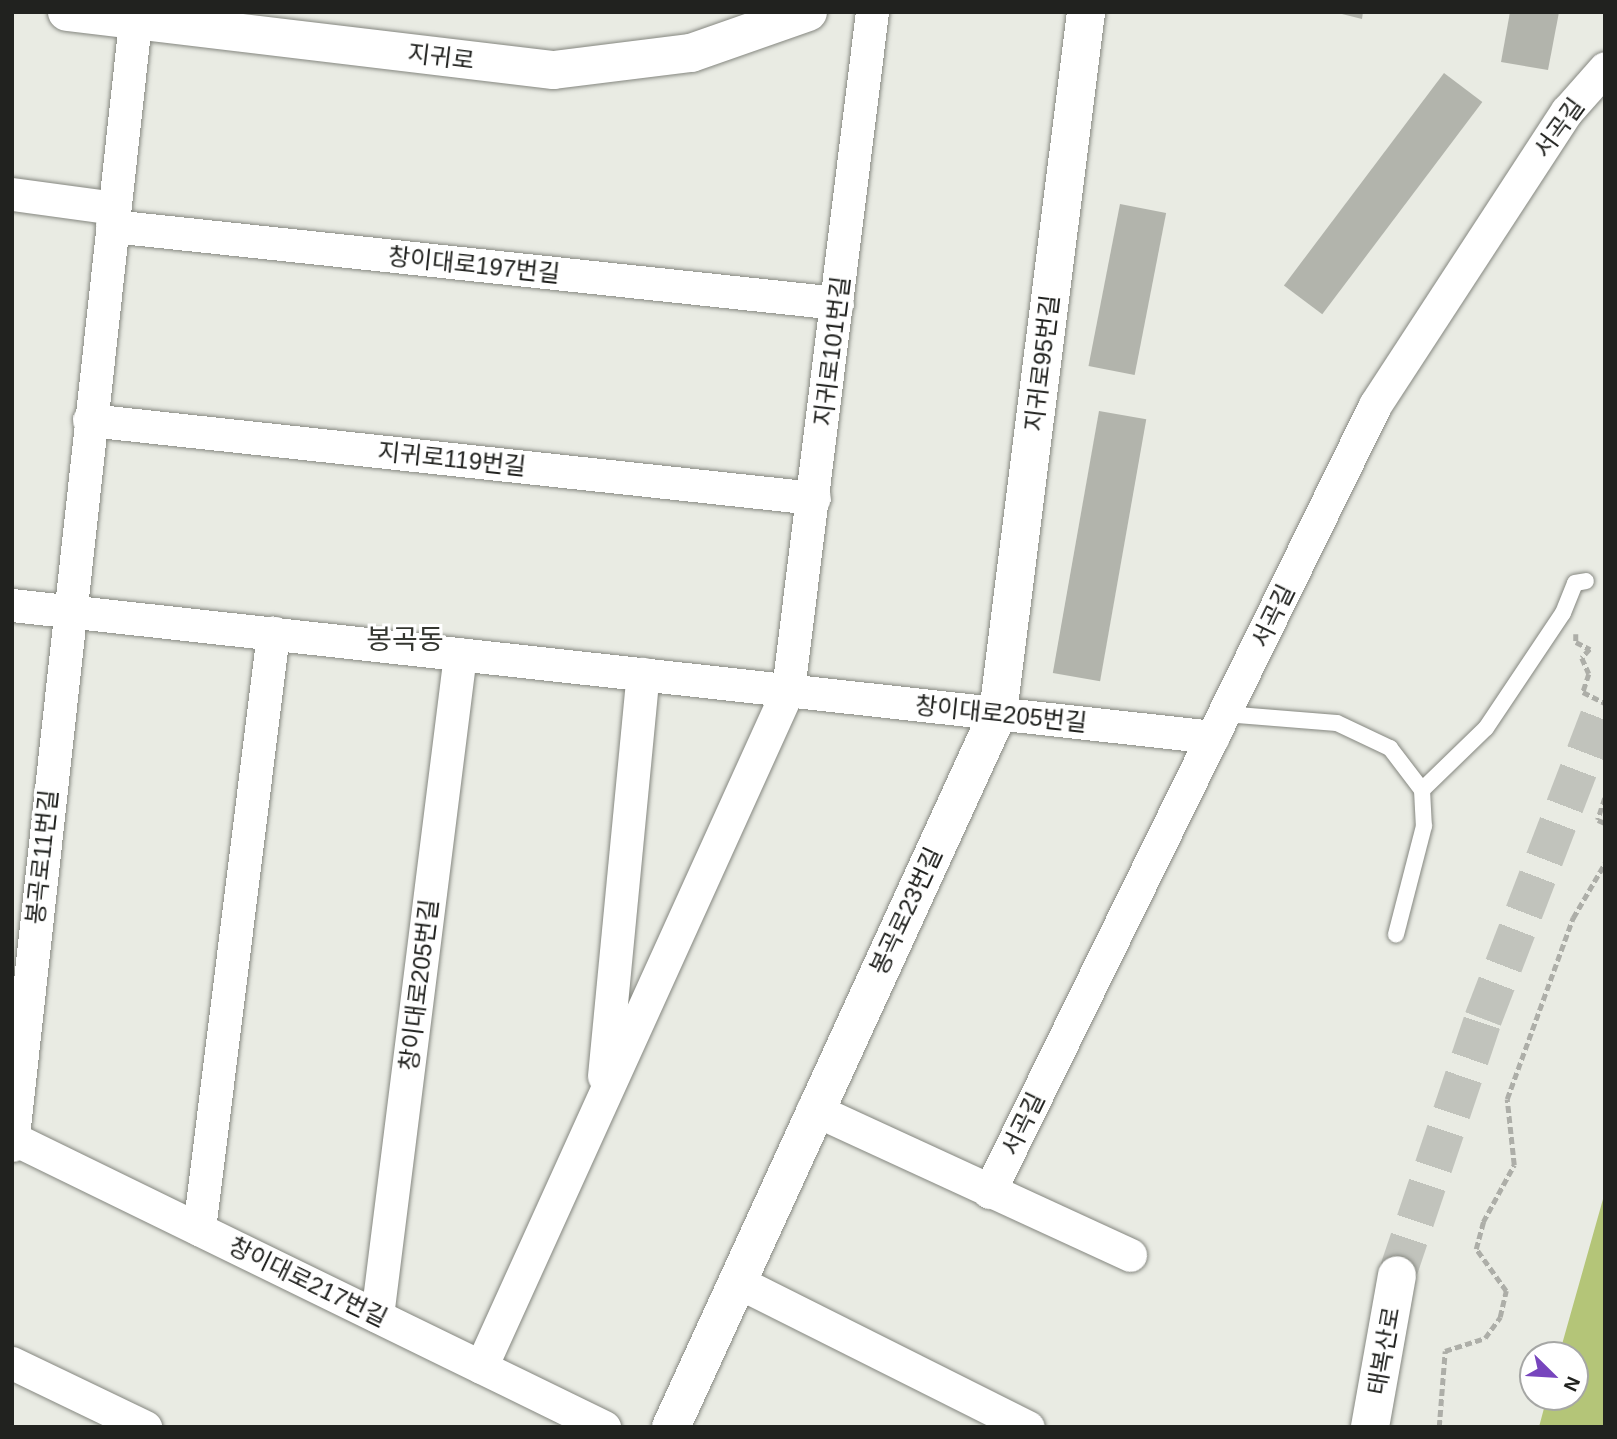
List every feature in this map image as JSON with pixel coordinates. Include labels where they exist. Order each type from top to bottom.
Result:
[{"type":"street","name":"지귀로","points":[[67,12],[136,16],[554,70],[691,53],[808,12]]},
{"type":"street","name":"지귀로101번길","points":[[788,690],[814,498],[872,12]]},
{"type":"street","name":"지귀로95번길","points":[[998,713],[1086,12]]},
{"type":"street","points":[[68,611],[136,16]]},
{"type":"street","name":"서곡길","points":[[989,1192],[1375,405],[1567,111],[1605,68]]},
{"type":"street","name":"창이대로197번길","points":[[12,194],[113,217],[837,303]]},
{"type":"street","name":"지귀로119번길","points":[[89,420],[814,498]]},
{"type":"street","name":"창이대로205번길","points":[[12,605],[998,713],[1219,726]]},
{"type":"street","name":"봉곡로11번길","points":[[12,1144],[68,611]]},
{"type":"street","points":[[199,1229],[272,633]]},
{"type":"street","name":"창이대로205번길","points":[[377,1316],[460,654]]},
{"type":"street","points":[[601,1101],[643,674]]},
{"type":"street","points":[[481,1367],[788,690]]},
{"type":"street","name":"봉곡로23번길","points":[[671,1427],[813,1109],[998,713]]},
{"type":"street","points":[[813,1109],[1130,1255]]},
{"type":"street","name":"창이대로217번길","points":[[13,1138],[604,1427]]},
{"type":"street","name":"태복산로","points":[[1370,1427],[1397,1275]]},
{"type":"street","points":[[738,1282],[1028,1427]]},
{"type":"street","points":[[12,1363],[145,1427]]},
{"type":"lane","points":[[1422,790],[1486,728],[1563,613],[1575,583],[1586,581]]},
{"type":"lane","points":[[1219,726],[1337,723],[1390,748],[1422,790],[1424,826],[1396,934]]},
{"type":"path","points":[[1586,581],[1576,642],[1590,649],[1582,658],[1589,674],[1583,692],[1605,703]]},
{"type":"path","points":[[1605,798],[1598,820],[1605,823]]},
{"type":"path","points":[[1439,1427],[1446,1351],[1485,1338],[1500,1317],[1506,1291],[1476,1249],[1483,1222],[1514,1165],[1507,1099],[1573,918],[1605,863]]},
{"type":"green space","points":[[1605,1192],[1605,1427],[1539,1427],[1543,1411],[1589,1411],[1589,1341],[1563,1341]]},
{"type":"building","points":[[1334,12],[1363,12],[1362,19]]},
{"type":"building","points":[[1510,12],[1559,12],[1548,70],[1501,62]]},
{"type":"building","points":[[1444,73],[1482,102],[1322,314],[1284,285]]},
{"type":"building","points":[[1120,204],[1166,213],[1135,375],[1089,366]]},
{"type":"building","points":[[1099,411],[1146,419],[1100,681],[1053,673]]},
{"type":"tunnel","points":[[1397,1275],[1483,1019],[1605,702]]},
{"type":"district","name":"봉곡동","points":[[405,640]]}]
